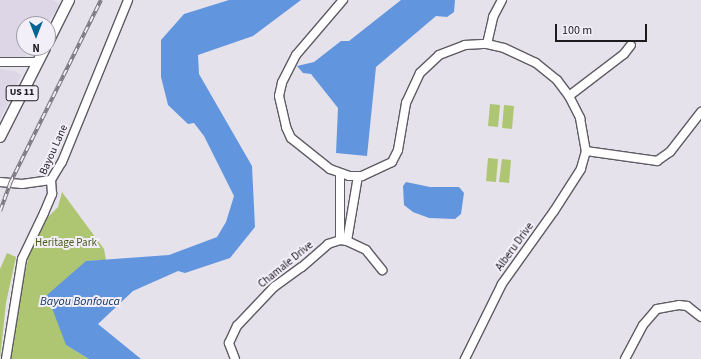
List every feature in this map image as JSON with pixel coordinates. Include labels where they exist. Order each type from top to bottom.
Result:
[{"type":"main road","points":[[56,27],[70,0]]},
{"type":"main road","name":"US 11","points":[[0,137],[41,56]]},
{"type":"street","name":"Bayou Lane","points":[[6,359],[22,259],[52,194],[51,180],[62,162],[128,0]]},
{"type":"street","points":[[343,0],[296,55],[282,83],[279,96],[286,127],[291,138],[312,156],[340,173],[354,176],[373,173],[395,158],[407,99],[420,73],[430,62],[455,47],[487,44],[513,50],[536,63],[557,80],[569,96],[584,132],[586,150],[657,161],[670,152],[701,112]]},
{"type":"street","points":[[487,44],[493,17],[502,0]]},
{"type":"street","points":[[569,96],[624,54],[631,45]]},
{"type":"street","points":[[0,62],[38,62]]},
{"type":"street","name":"Alberu Drive","points":[[465,359],[502,284],[577,178],[586,150]]},
{"type":"street","points":[[340,173],[344,241]]},
{"type":"street","points":[[344,241],[354,176]]},
{"type":"street","points":[[0,182],[22,184],[51,180]]},
{"type":"street","points":[[344,241],[366,250],[382,270]]},
{"type":"street","name":"Chamale Drive","points":[[235,359],[229,343],[232,334],[255,305],[328,244],[344,241]]},
{"type":"street","points":[[626,359],[643,325],[657,310],[679,305],[687,306],[701,317]]},
{"type":"shaded area","points":[[0,0],[53,0],[61,5],[52,16],[16,16],[16,56],[25,56],[0,57]]},
{"type":"shaded area","points":[[0,69],[15,71],[21,75],[0,120]]},
{"type":"green space","points":[[490,104],[500,105],[498,127],[488,126]]},
{"type":"green space","points":[[504,105],[514,106],[512,129],[502,128]]},
{"type":"green space","points":[[488,158],[498,159],[496,182],[486,181]]},
{"type":"green space","points":[[502,159],[511,160],[509,183],[499,182]]},
{"type":"green space","name":"Heritage Park","points":[[62,192],[104,249],[106,260],[86,261],[66,345],[89,359],[11,359],[18,306],[29,254],[48,217],[58,207]]},
{"type":"green space","name":"Heritage Park","points":[[7,253],[16,257],[6,303],[0,359],[0,269]]},
{"type":"water","name":"Bayou Bonfouca","points":[[229,0],[301,0],[253,36],[198,55],[199,74],[252,166],[255,227],[230,258],[185,273],[178,271],[133,291],[98,324],[141,359],[89,359],[66,345],[47,295],[86,261],[169,255],[217,237],[226,222],[234,196],[204,136],[194,123],[188,124],[168,105],[161,77],[161,40],[184,14]]},
{"type":"water","points":[[401,0],[455,0],[454,12],[447,17],[436,16],[376,67],[367,156],[336,153],[338,108],[311,74],[303,73],[297,66],[314,62],[341,41],[349,41]]},
{"type":"water","points":[[406,182],[430,187],[459,187],[464,193],[461,214],[455,219],[429,218],[413,212],[404,205],[403,186]]},
{"type":"railway","points":[[0,211],[10,183],[101,0]]}]
